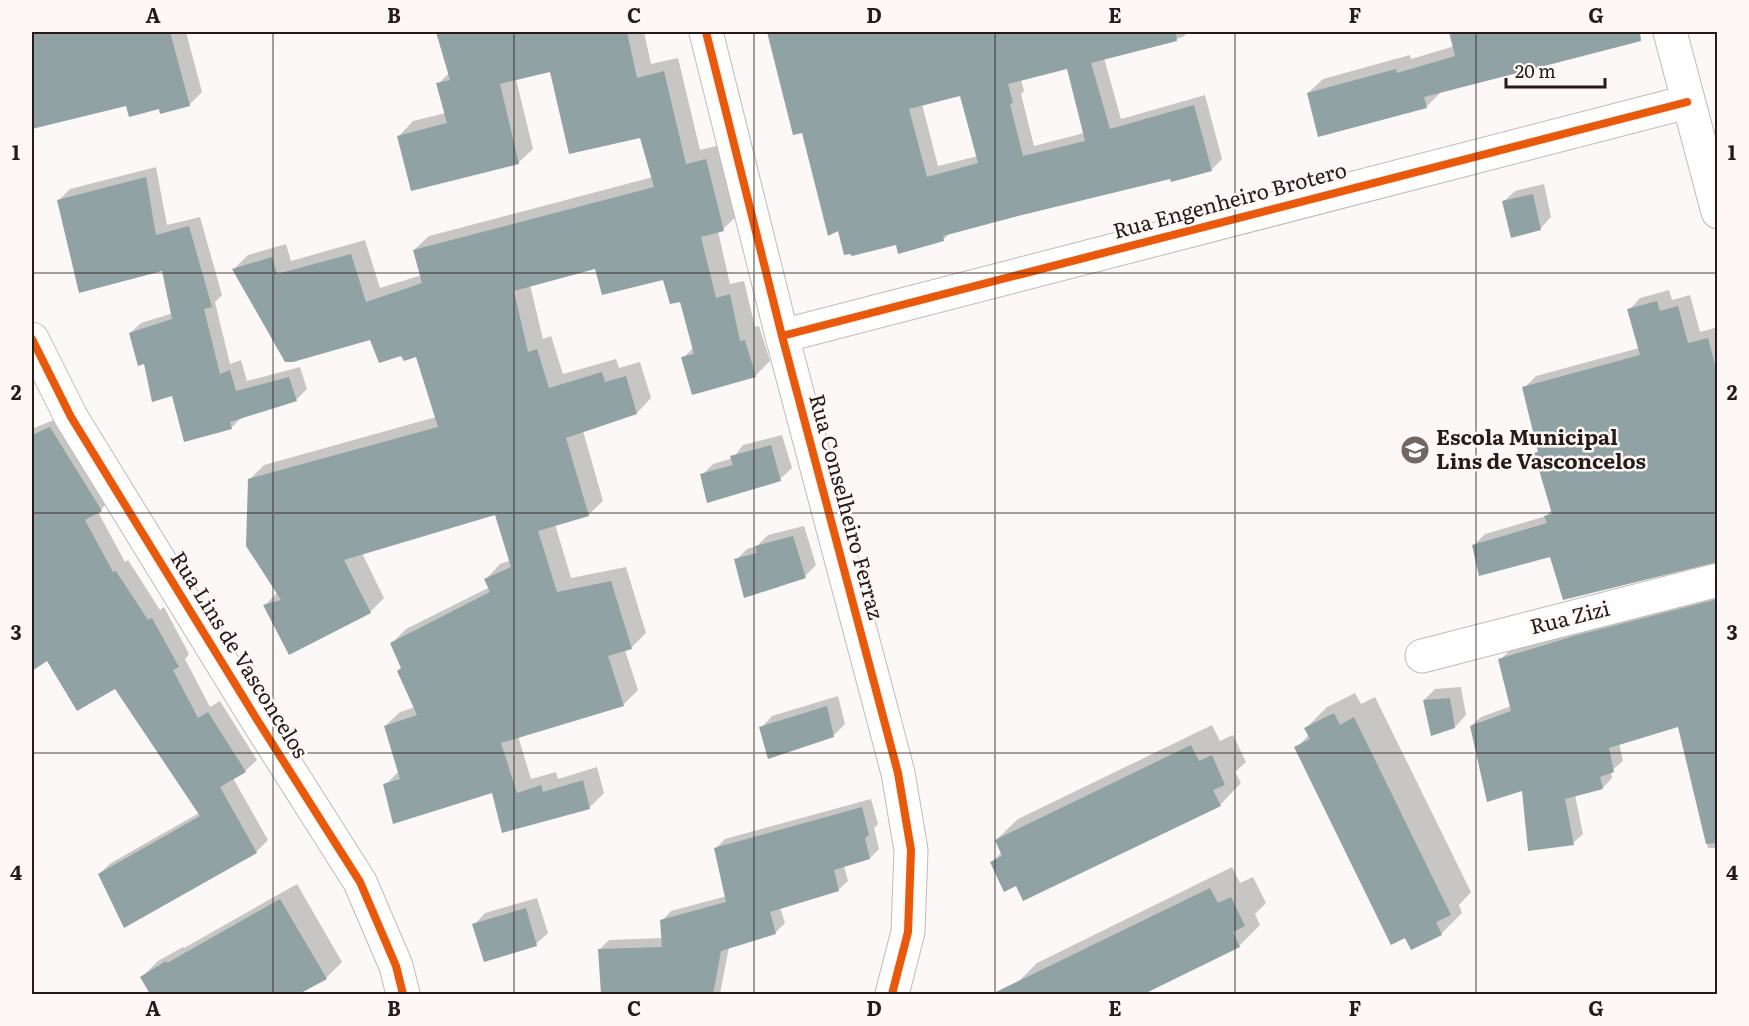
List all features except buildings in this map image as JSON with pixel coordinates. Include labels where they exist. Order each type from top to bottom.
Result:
[{"type":"street","name":"Rua Conselheiro Ferraz","points":[[706,32],[782,336],[898,773],[910,862],[908,932],[892,994]]},
{"type":"street","points":[[1670,32],[1718,212]]},
{"type":"street","name":"Rua Engenheiro Brotero","points":[[782,336],[1687,102]]},
{"type":"street","name":"Rua Lins de Vasconcelos","points":[[32,339],[71,417],[255,718],[360,882],[396,966],[403,994]]},
{"type":"street","name":"Rua Zizi","points":[[1422,656],[1718,580]]},
{"type":"cycle path","points":[[706,32],[782,336],[898,773],[911,850],[908,932],[892,994]]},
{"type":"cycle path","points":[[782,336],[1687,102]]},
{"type":"cycle path","points":[[32,339],[71,417],[360,882],[396,966],[403,994]]},
{"type":"place","name":"Escola Municipal Lins de Vasconcelos","points":[[1415,450]]}]
